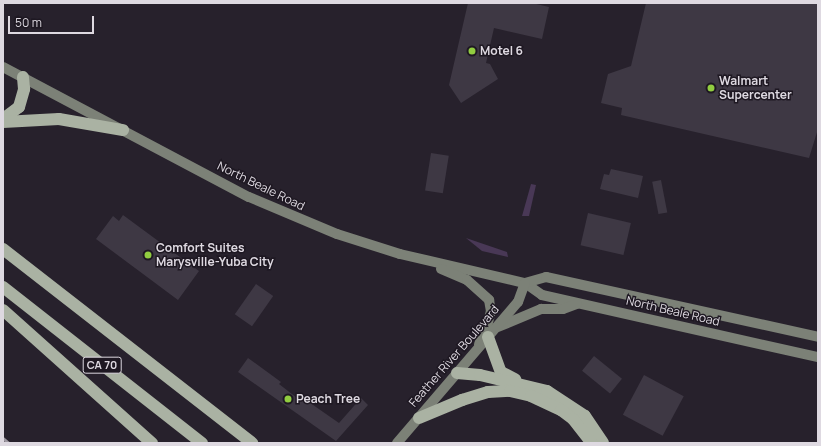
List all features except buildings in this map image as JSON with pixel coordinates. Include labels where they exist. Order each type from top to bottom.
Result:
[{"type":"highway","points":[[3,119],[19,106],[24,89],[23,77]]},
{"type":"highway","points":[[3,122],[59,119],[123,130]]},
{"type":"highway","name":"CA 70","points":[[3,249],[252,443]]},
{"type":"highway","name":"CA 70","points":[[3,287],[202,443]]},
{"type":"highway","points":[[3,310],[152,443]]},
{"type":"highway","points":[[492,333],[501,372],[523,384]]},
{"type":"highway","points":[[457,373],[480,375],[523,384],[547,391],[573,406],[585,416],[603,443]]},
{"type":"highway","points":[[419,418],[475,396],[510,391],[531,396],[561,410],[585,432],[592,443]]},
{"type":"main road","name":"North Beale Road","points":[[3,67],[249,197],[291,216],[374,247],[525,283],[542,295],[818,357]]},
{"type":"main road","points":[[430,261],[467,280],[485,294],[489,300],[491,312],[476,351]]},
{"type":"main road","name":"North Beale Road","points":[[525,283],[546,277],[818,337]]},
{"type":"main road","name":"Feather River Boulevard","points":[[397,443],[518,302],[525,283]]},
{"type":"main road","points":[[492,333],[541,309],[563,309],[578,303]]},
{"type":"shaded area","points":[[531,184],[536,185],[529,216],[522,216]]},
{"type":"shaded area","points":[[466,238],[507,252],[508,257],[482,251]]},
{"type":"railway","points":[[3,438],[9,443]]},
{"type":"place","name":"Motel 6","points":[[472,51]]},
{"type":"place","name":"Walmart Supercenter","points":[[711,88]]},
{"type":"place","name":"Comfort Suites Marysville-Yuba City","points":[[148,255]]},
{"type":"place","name":"Peach Tree","points":[[288,399]]}]
